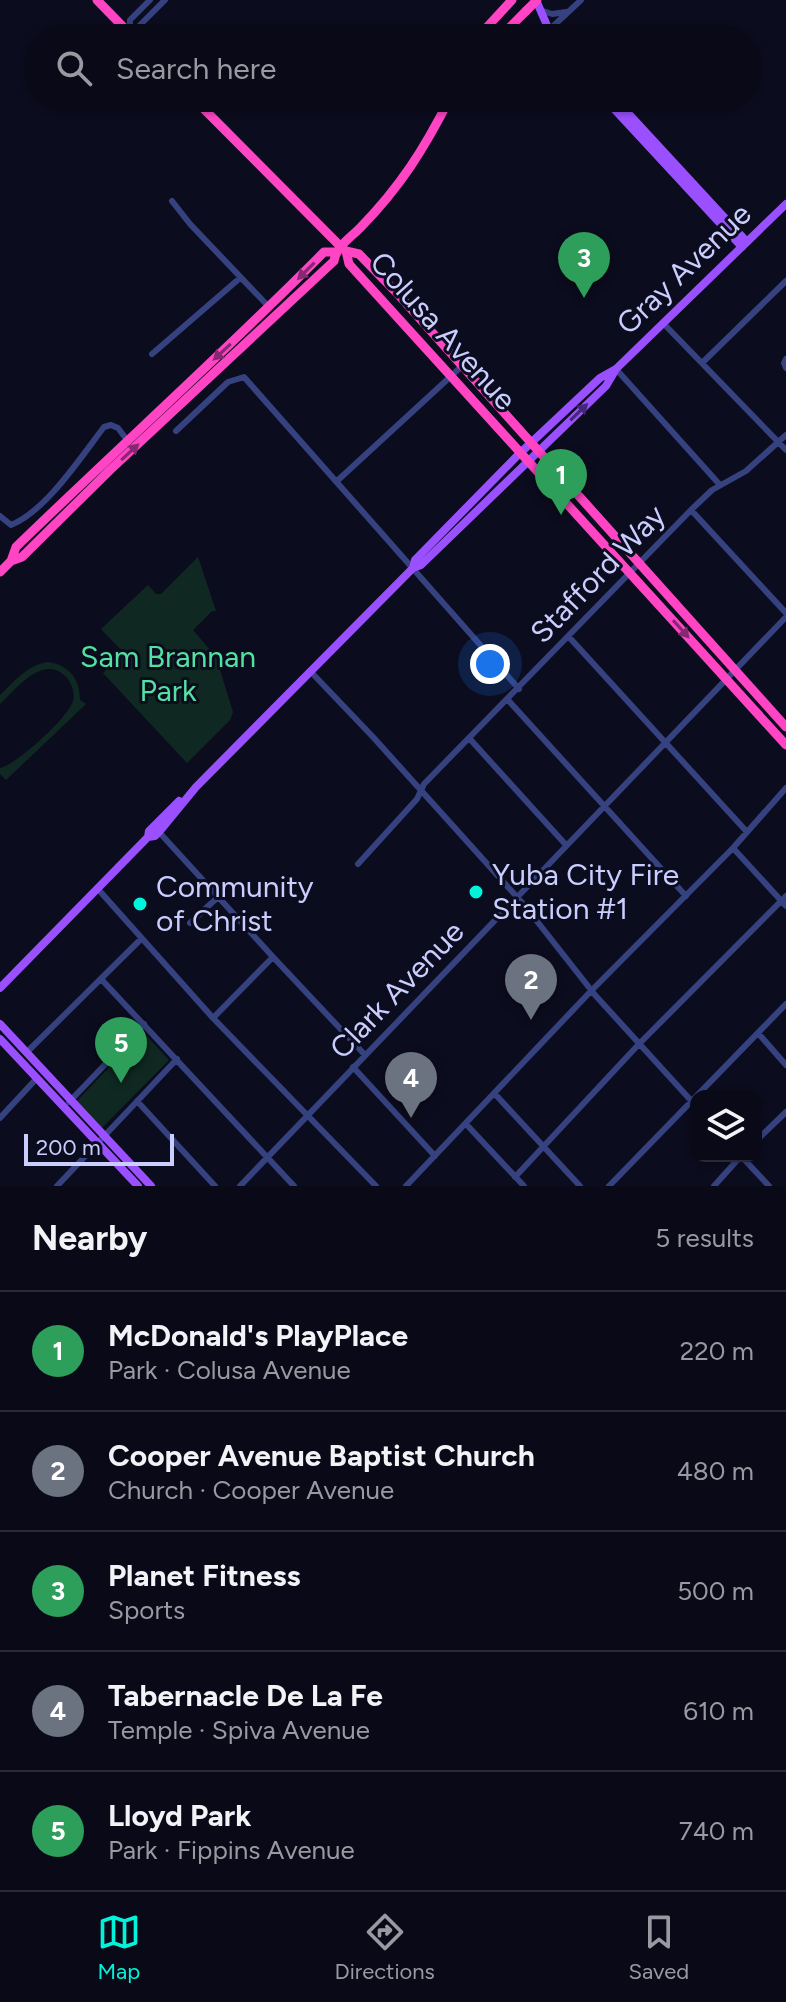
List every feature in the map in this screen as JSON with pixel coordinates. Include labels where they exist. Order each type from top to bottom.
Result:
[{"type":"highway","points":[[97,0],[122,24]]},
{"type":"highway","points":[[490,24],[512,0]]},
{"type":"highway","points":[[513,24],[538,3]]},
{"type":"highway","points":[[207,112],[341,250]]},
{"type":"highway","points":[[0,572],[11,561],[22,557],[273,311],[324,252],[341,250],[406,175],[429,141],[443,112]]},
{"type":"highway","name":"Colusa Avenue","points":[[341,250],[359,254],[786,727]]},
{"type":"highway","name":"Colusa Avenue","points":[[341,250],[349,264],[786,745]]},
{"type":"highway","points":[[11,561],[16,547],[127,440],[273,311]]},
{"type":"main road","points":[[538,3],[546,24]]},
{"type":"main road","points":[[617,112],[744,244]]},
{"type":"main road","points":[[626,112],[744,244]]},
{"type":"main road","name":"Gray Avenue","points":[[413,568],[415,560],[531,442],[600,378],[616,369],[786,204]]},
{"type":"main road","name":"Gray Avenue","points":[[148,837],[159,832],[196,787],[413,568],[421,565],[606,386],[616,369]]},
{"type":"main road","name":"Gray Avenue","points":[[0,988],[148,837],[154,826],[196,787]]},
{"type":"main road","points":[[0,1024],[68,1103],[151,1186]]},
{"type":"main road","points":[[0,1039],[37,1078],[68,1103]]},
{"type":"main road","points":[[101,1138],[138,1186]]},
{"type":"street","points":[[130,24],[130,20],[150,0]]},
{"type":"street","points":[[141,24],[165,0]]},
{"type":"street","points":[[558,24],[581,0]]},
{"type":"street","points":[[538,3],[558,14],[572,8]]},
{"type":"street","points":[[172,201],[273,311]]},
{"type":"street","points":[[152,354],[240,278]]},
{"type":"street","points":[[702,363],[786,281]]},
{"type":"street","points":[[663,323],[786,450]]},
{"type":"street","points":[[786,359],[786,368]]},
{"type":"street","points":[[337,481],[462,366]]},
{"type":"street","points":[[616,369],[720,485]]},
{"type":"street","points":[[176,431],[228,382],[244,377],[519,689]]},
{"type":"street","points":[[0,516],[11,525],[23,520],[69,474],[104,427],[111,425],[118,428],[127,440]]},
{"type":"street","name":"Stafford Way","points":[[358,864],[417,799],[424,784],[519,689],[629,571],[691,510],[720,485],[746,471],[786,435]]},
{"type":"street","points":[[691,510],[786,615]]},
{"type":"street","name":"Clark Avenue","points":[[240,1186],[786,615]]},
{"type":"street","points":[[569,637],[747,832]]},
{"type":"street","points":[[311,672],[517,897],[591,991],[690,1100]]},
{"type":"street","points":[[508,700],[686,896]]},
{"type":"street","points":[[469,738],[566,845]]},
{"type":"street","points":[[406,1186],[591,991],[733,848],[786,788]]},
{"type":"street","points":[[159,832],[365,1055]]},
{"type":"street","points":[[515,1177],[639,1044],[784,901],[733,848]]},
{"type":"street","points":[[97,888],[213,1018],[376,1186]]},
{"type":"street","points":[[190,923],[218,897]]},
{"type":"street","points":[[27,1052],[141,939]]},
{"type":"street","points":[[213,1018],[273,957]]},
{"type":"street","points":[[102,980],[294,1186]]},
{"type":"street","points":[[705,1090],[786,1004]]},
{"type":"street","points":[[68,1103],[144,1024]]},
{"type":"street","points":[[758,1033],[786,1065]]},
{"type":"street","points":[[57,1186],[177,1059]]},
{"type":"street","points":[[353,1067],[435,1156]]},
{"type":"street","points":[[0,1118],[37,1078]]},
{"type":"street","points":[[495,1094],[580,1186]]},
{"type":"street","points":[[137,1101],[215,1186]]},
{"type":"street","points":[[609,1186],[690,1106]]},
{"type":"street","points":[[762,1135],[786,1112]]},
{"type":"street","points":[[466,1124],[524,1186]]},
{"type":"street","points":[[714,1186],[736,1162]]},
{"type":"street","points":[[747,1162],[769,1186]]},
{"type":"green space","name":"Sam Brannan Park","points":[[198,557],[216,611],[212,611],[193,630],[216,657],[233,712],[230,720],[187,763],[103,673],[124,653],[101,629],[148,585],[156,594],[161,594]]},
{"type":"green space","points":[[48,662],[62,666],[72,674],[80,700],[86,704],[6,780],[0,774],[0,768],[18,759],[41,739],[62,718],[73,701],[73,689],[67,678],[49,669],[22,682],[0,704],[0,695],[22,674]]},
{"type":"green space","points":[[143,1032],[169,1060],[98,1132],[73,1105]]},
{"type":"place","name":"Planet Fitness","points":[[584,298]]},
{"type":"place","name":"McDonald's PlayPlace","points":[[561,515]]},
{"type":"place","name":"Yuba City Fire Station #1","points":[[476,892]]},
{"type":"place","name":"Community of Christ","points":[[140,904]]},
{"type":"place","name":"Cooper Avenue Baptist Church","points":[[531,1020]]},
{"type":"place","name":"Lloyd Park","points":[[121,1083]]},
{"type":"place","name":"Tabernacle De La Fe","points":[[411,1118]]}]
